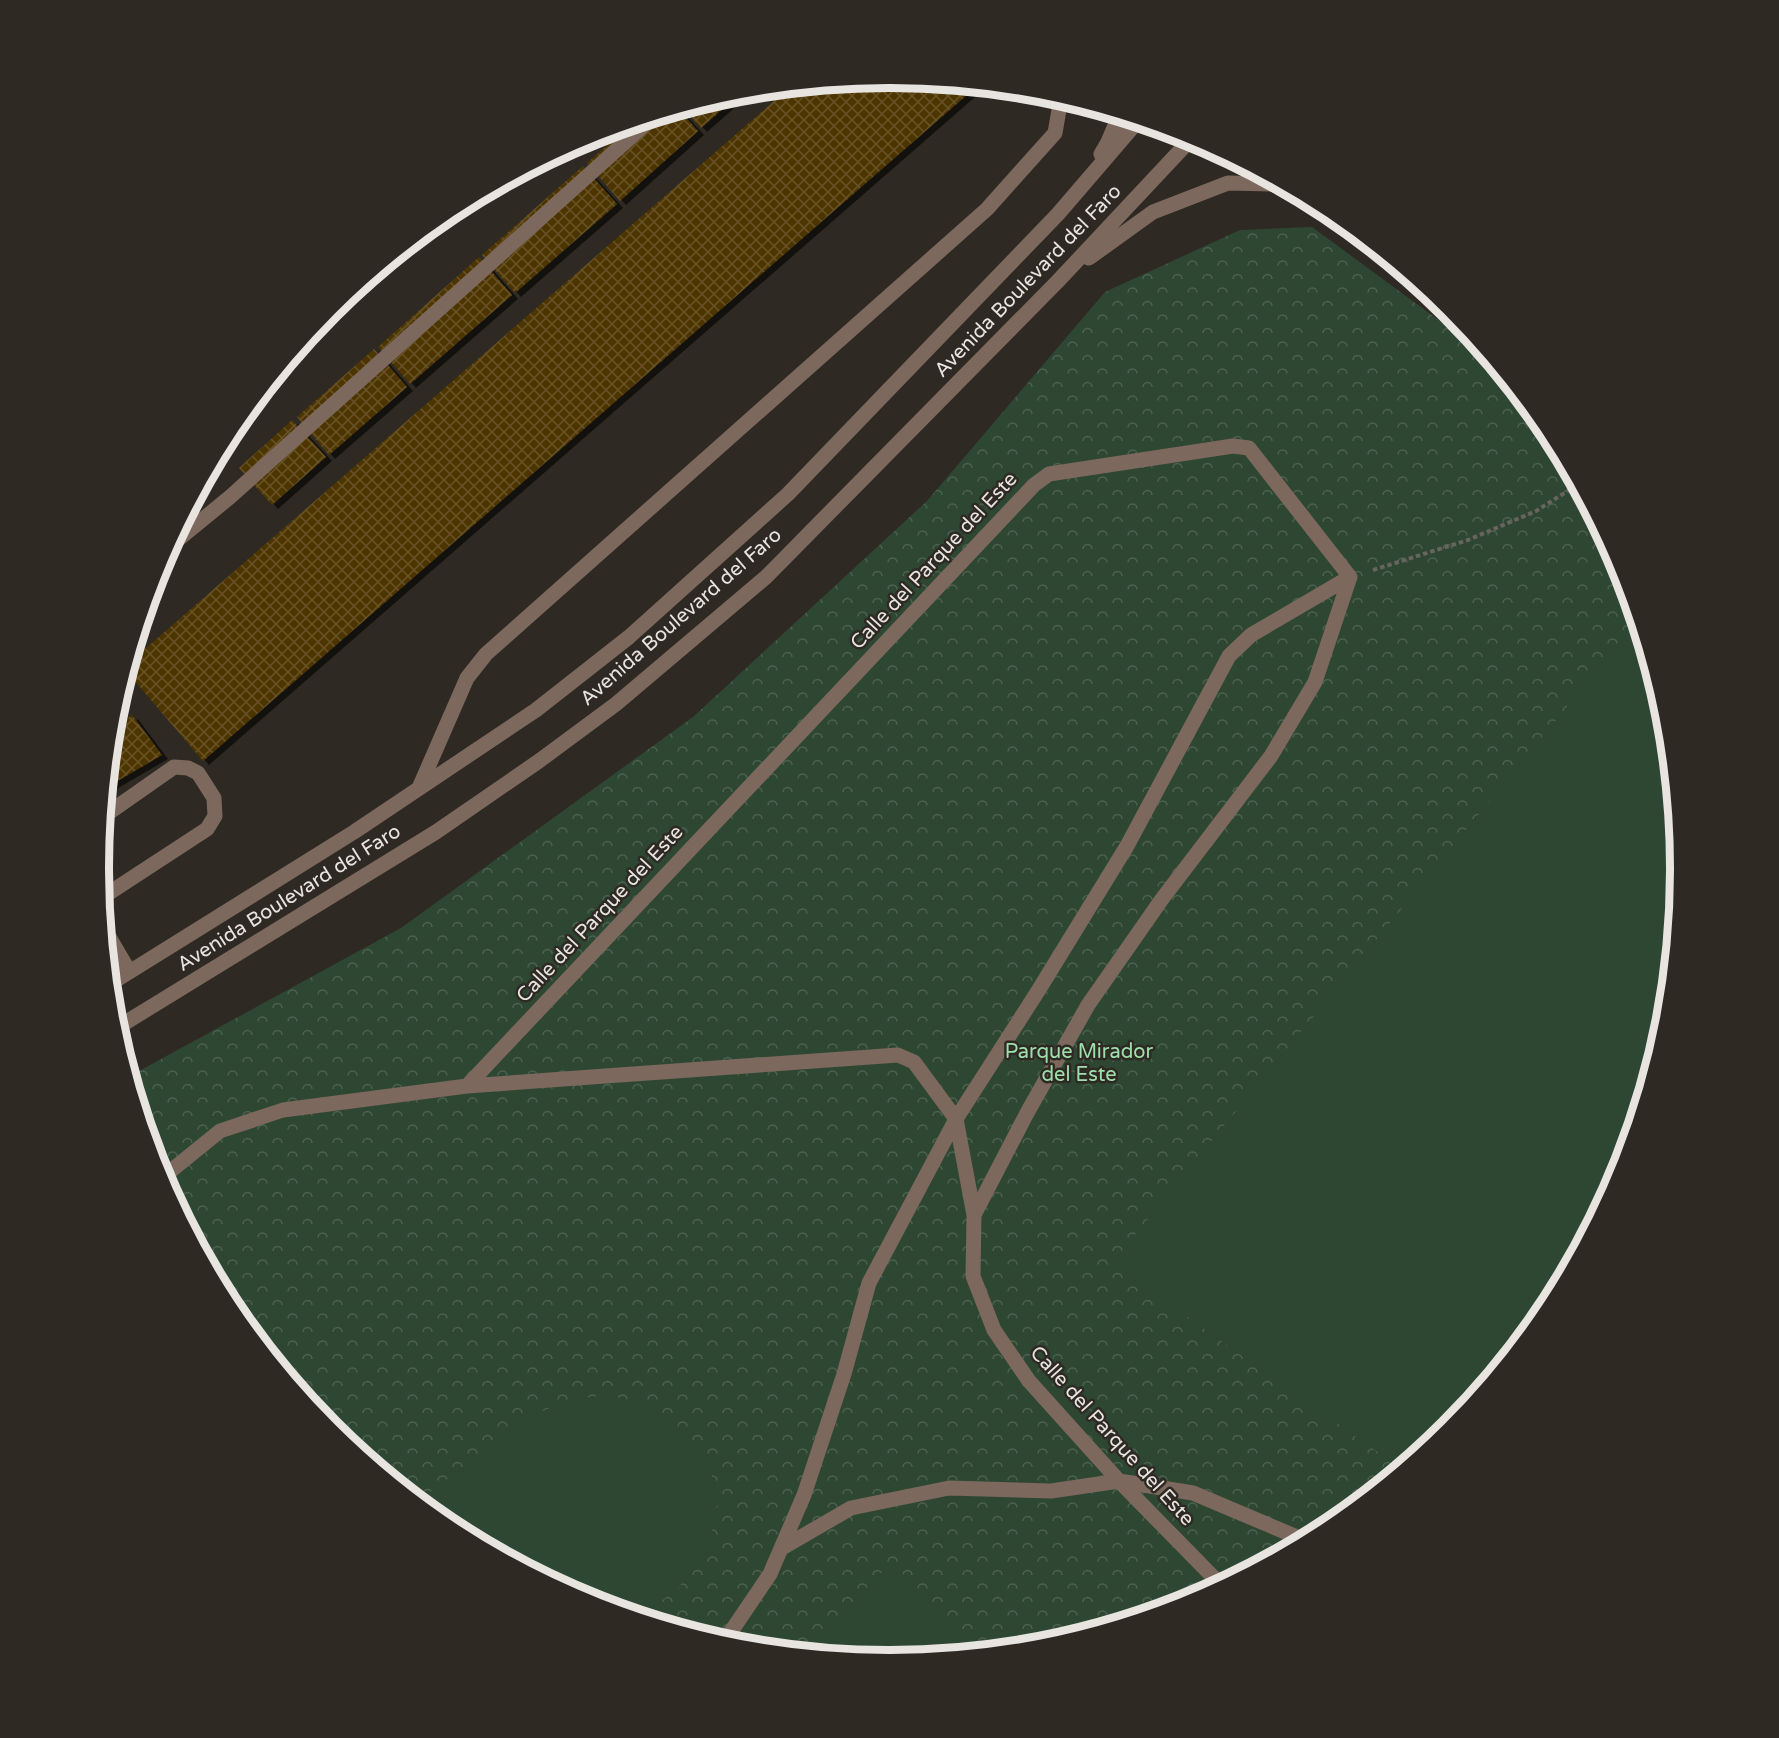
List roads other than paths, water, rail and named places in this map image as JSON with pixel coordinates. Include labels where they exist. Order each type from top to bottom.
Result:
[{"type":"street","points":[[419,788],[463,687],[486,654],[987,209],[1055,133],[1059,107]]},
{"type":"street","points":[[1058,214],[1108,142],[1116,123]]},
{"type":"street","name":"Avenida Boulevard del Faro","points":[[117,979],[354,832],[536,710],[629,637],[788,494],[1058,214],[1132,128]]},
{"type":"street","points":[[184,535],[230,497],[639,130]]},
{"type":"street","name":"Avenida Boulevard del Faro","points":[[125,1024],[436,831],[539,761],[616,704],[766,577],[1058,281],[1184,147]]},
{"type":"street","points":[[1058,281],[1153,212],[1228,183],[1263,184]]},
{"type":"street","name":"Calle del Parque del Este","points":[[467,1086],[1034,485],[1049,474],[1233,446],[1249,448],[1350,577]]},
{"type":"street","points":[[730,1633],[770,1574],[808,1484],[844,1374],[869,1283],[956,1119],[1127,846],[1229,656],[1251,635],[1350,577]]},
{"type":"street","points":[[974,1215],[1027,1113],[1088,1005],[1162,899],[1271,756],[1314,682],[1350,577]]},
{"type":"street","points":[[110,893],[207,830],[215,816],[214,798],[198,773],[188,768],[174,767],[112,811]]},
{"type":"street","points":[[113,944],[129,971]]},
{"type":"street","points":[[170,1172],[220,1131],[283,1110],[467,1086],[898,1055],[914,1062],[956,1119]]},
{"type":"street","name":"Calle del Parque del Este","points":[[956,1119],[974,1215],[973,1276],[994,1330],[1029,1381],[1119,1481],[1214,1578]]},
{"type":"street","points":[[782,1548],[851,1508],[949,1488],[1051,1491],[1119,1481],[1194,1493],[1294,1536]]},
{"type":"park label","name":"Parque Mirador del Este","points":[[1079,1064]]}]
